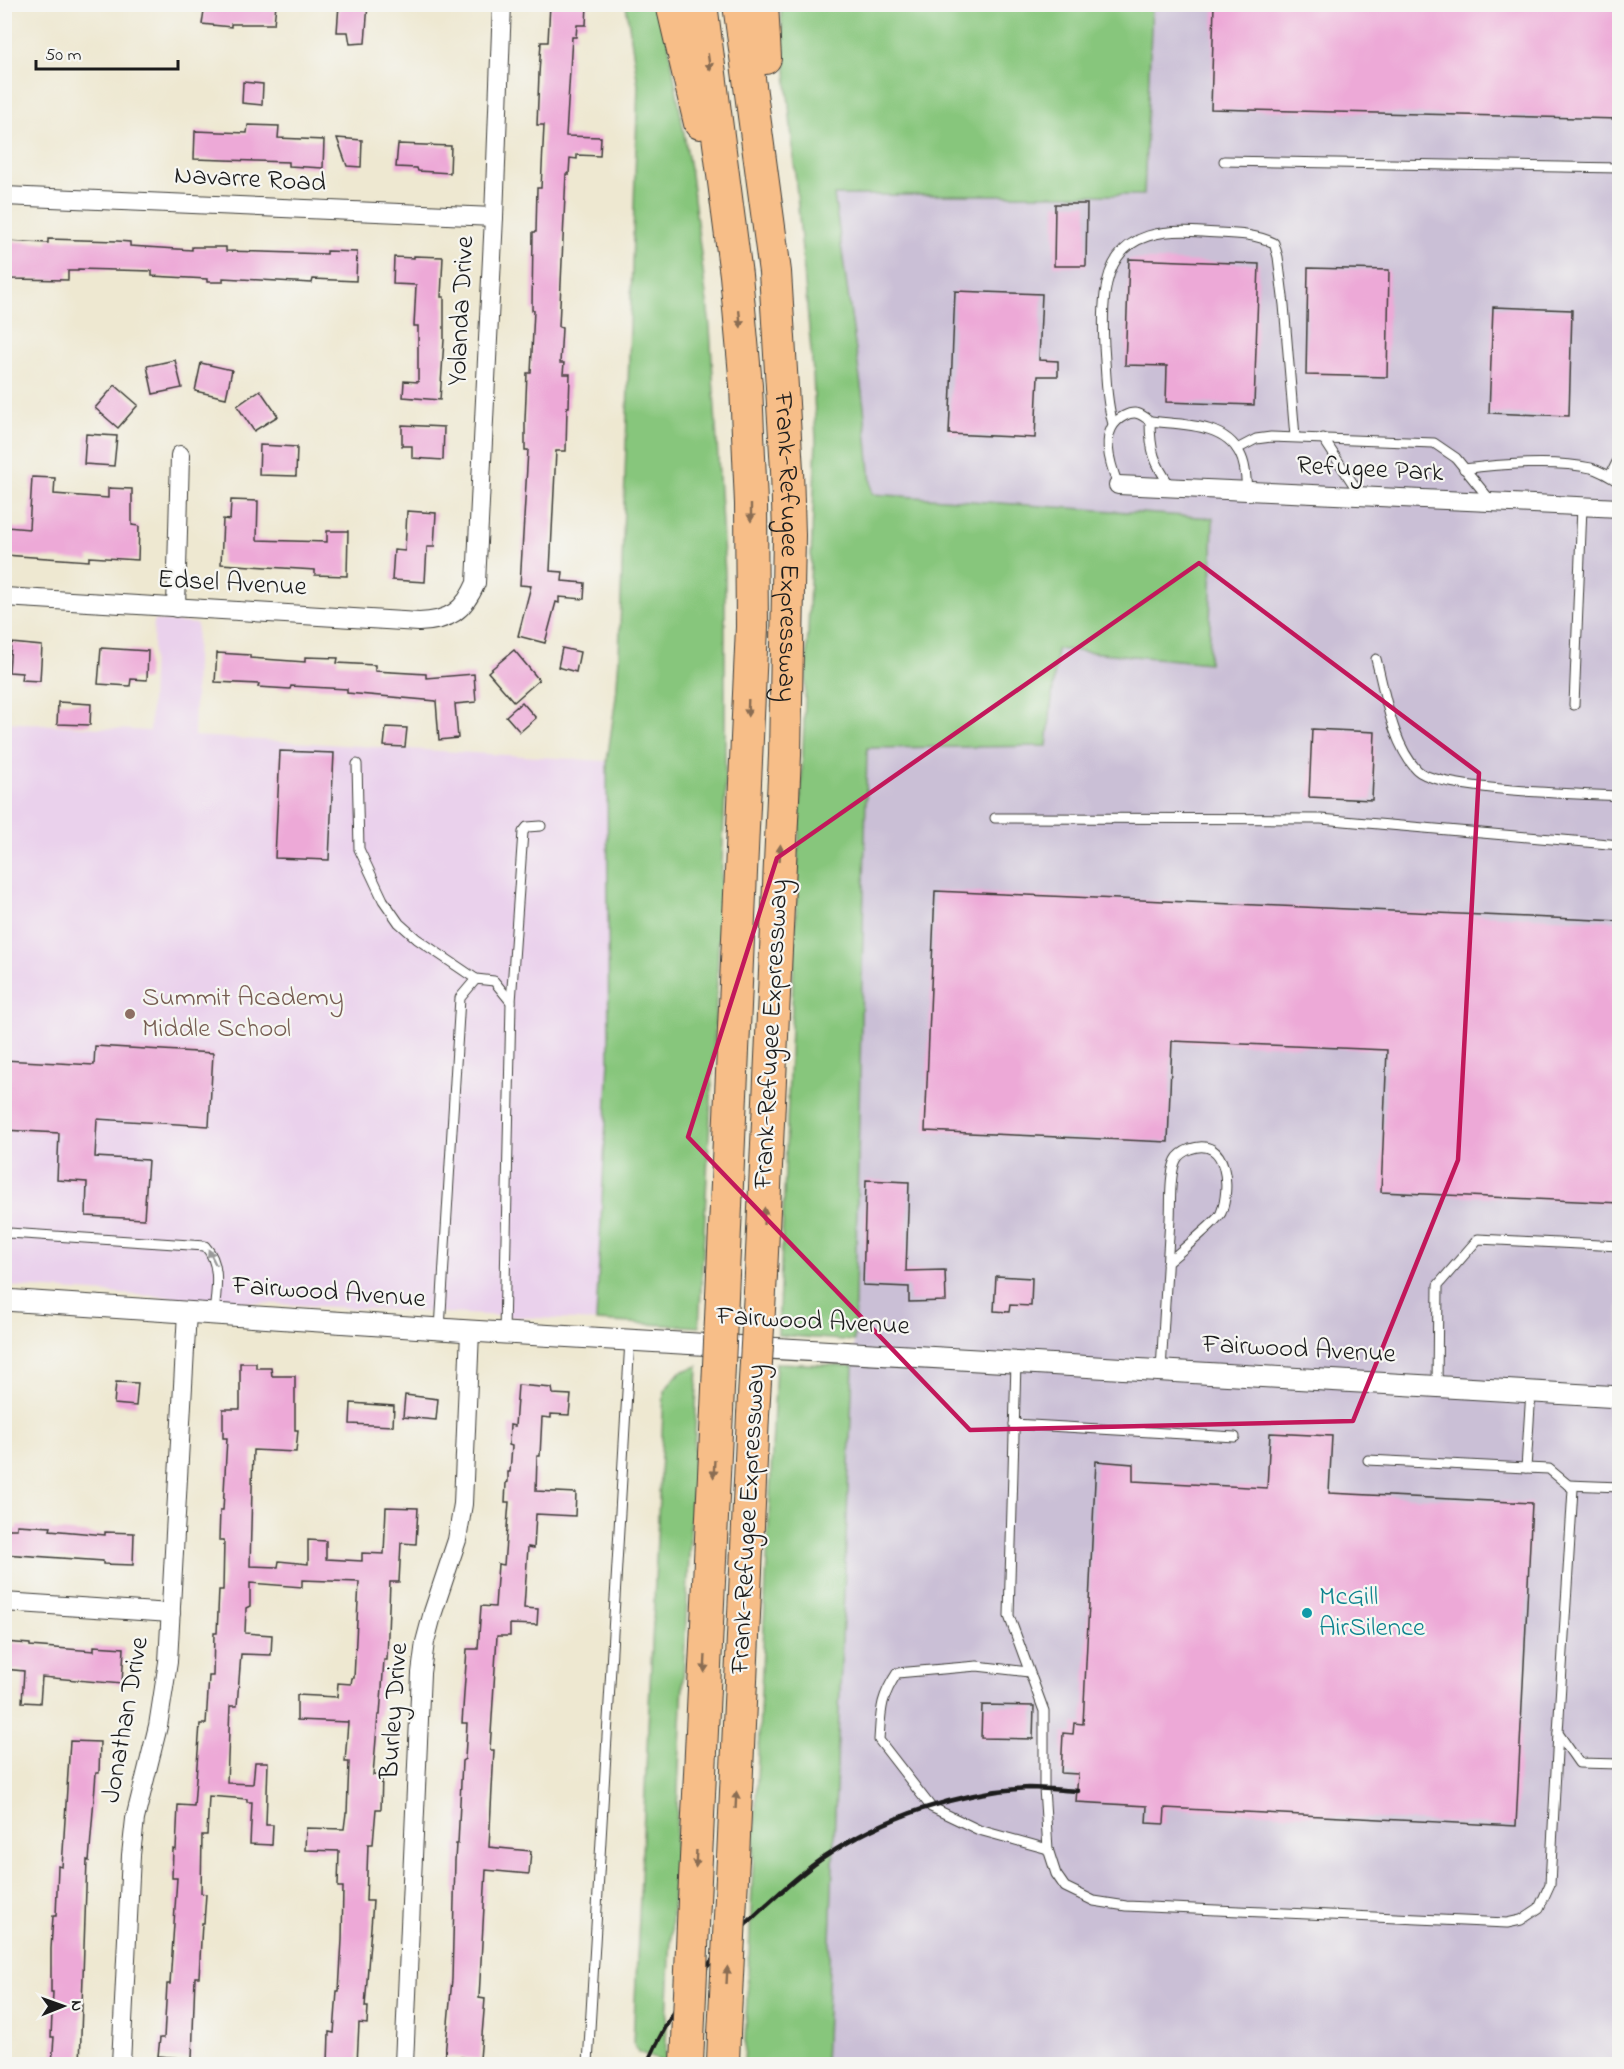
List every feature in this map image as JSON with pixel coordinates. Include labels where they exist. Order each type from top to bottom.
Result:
[{"type":"highway","points":[[672,4],[736,274]]},
{"type":"highway","name":"Frank-Refugee Expressway","points":[[687,2064],[752,627],[751,504],[746,386],[736,274],[701,4]]},
{"type":"highway","name":"Frank-Refugee Expressway","points":[[723,2064],[761,1274],[788,641],[787,470],[775,272],[739,4]]},
{"type":"highway","points":[[762,4],[775,272]]},
{"type":"street","name":"Yolanda Drive","points":[[454,612],[469,600],[476,583],[502,4]]},
{"type":"street","name":"Navarre Road","points":[[4,196],[494,217]]},
{"type":"street","points":[[176,608],[180,455]]},
{"type":"street","name":"Refugee Park","points":[[1118,485],[1620,508]]},
{"type":"street","name":"Edsel Avenue","points":[[4,597],[419,622],[438,621],[454,612]]},
{"type":"street","name":"Fairwood Avenue","points":[[4,1300],[470,1331],[1620,1397]]},
{"type":"street","name":"Jonathan Drive","points":[[121,2064],[130,1855],[135,1819],[158,1726],[168,1662],[187,1312]]},
{"type":"street","name":"Burley Drive","points":[[404,2064],[421,1673],[425,1642],[457,1540],[463,1504],[470,1331]]},
{"type":"street","points":[[4,1602],[171,1613]]},
{"type":"lane","points":[[1224,161],[1620,168]]},
{"type":"lane","points":[[1118,485],[1110,462],[1109,435],[1113,424],[1107,390],[1103,315],[1107,281],[1111,266],[1119,255],[1135,241],[1155,234],[1190,231],[1261,237],[1274,243],[1278,256],[1284,305],[1295,437]]},
{"type":"lane","points":[[1113,424],[1133,412],[1140,413],[1150,421],[1211,429],[1231,440],[1240,454],[1247,491]]},
{"type":"lane","points":[[1150,421],[1150,440],[1156,465],[1171,488]]},
{"type":"lane","points":[[1237,449],[1256,439],[1295,437],[1434,444],[1456,458],[1493,502]]},
{"type":"lane","points":[[1323,438],[1361,496]]},
{"type":"lane","points":[[1610,476],[1619,458],[1620,449]]},
{"type":"lane","points":[[1464,469],[1567,464],[1593,468],[1620,483]]},
{"type":"lane","points":[[1610,476],[1620,471]]},
{"type":"lane","points":[[1574,705],[1582,507]]},
{"type":"lane","points":[[1376,659],[1392,722],[1404,752],[1417,770],[1426,777],[1451,784],[1620,796]]},
{"type":"lane","points":[[357,764],[359,849],[383,900],[399,923],[417,939],[476,979],[494,981],[511,1002]]},
{"type":"lane","points":[[995,818],[1321,819],[1620,845]]},
{"type":"lane","points":[[504,1333],[511,1002],[523,832],[527,827],[541,826]]},
{"type":"lane","points":[[440,1329],[460,998],[476,979]]},
{"type":"lane","points":[[1161,1370],[1167,1263],[1173,1179],[1176,1160],[1183,1152],[1198,1146],[1213,1149],[1225,1164],[1227,1188],[1221,1215],[1167,1263]]},
{"type":"lane","points":[[4,1235],[9,1233],[205,1246],[213,1255],[217,1269],[214,1314]]},
{"type":"lane","points":[[1437,1386],[1438,1285],[1478,1239],[1620,1246]]},
{"type":"lane","points":[[588,2064],[630,1340]]},
{"type":"lane","points":[[1016,1362],[1009,1616],[1044,1711],[1044,1788],[1048,1849],[1056,1874],[1065,1887],[1094,1901],[1126,1906],[1507,1923],[1521,1920],[1539,1908],[1550,1884],[1573,1489],[1549,1469],[1368,1460]]},
{"type":"lane","points":[[1526,1468],[1531,1392]]},
{"type":"lane","points":[[1014,1424],[1235,1437]]},
{"type":"lane","points":[[1568,1485],[1620,1487]]},
{"type":"lane","points":[[1029,1672],[977,1666],[897,1673],[885,1692],[880,1715],[879,1740],[931,1808],[979,1830],[1048,1849]]},
{"type":"lane","points":[[1558,1733],[1579,1763],[1620,1764]]},
{"type":"highlighted area","points":[[1199,563],[1479,773],[1458,1160],[1353,1421],[970,1430],[688,1137],[777,858]]},
{"type":"shaded area","points":[[1152,5],[1619,5],[1619,2064],[825,2064],[854,1341],[867,748],[1046,746],[1057,649],[1209,663],[1213,519],[871,494],[864,407],[834,194],[1143,195]]},
{"type":"shaded area","points":[[154,620],[197,624],[194,736],[607,761],[609,1059],[596,1321],[241,1302],[5,1286],[4,722],[150,731]]},
{"type":"green space","points":[[626,5],[662,5],[691,174],[710,327],[725,574],[725,795],[699,1327],[596,1321],[609,1059],[607,761],[619,657],[638,85]]},
{"type":"green space","points":[[780,5],[1152,5],[1144,195],[834,195],[864,407],[872,494],[1213,518],[1209,663],[1057,649],[1047,746],[867,748],[854,1341],[778,1335],[816,441],[813,373]]},
{"type":"green space","points":[[776,1363],[853,1366],[825,2064],[744,2064]]},
{"type":"green space","points":[[698,1366],[665,2064],[660,2064],[661,2061],[638,2052],[633,2043],[664,1391],[680,1372]]},
{"type":"building","points":[[205,4],[276,4],[274,24],[231,24],[231,27],[202,24]]},
{"type":"building","points":[[339,4],[368,4],[365,43],[350,44],[348,32],[337,32]]},
{"type":"building","points":[[550,4],[587,5],[586,25],[577,25],[576,37],[572,37],[566,136],[601,137],[600,156],[577,155],[577,159],[570,158],[569,174],[566,174],[559,327],[562,328],[560,363],[564,363],[563,374],[570,374],[569,407],[567,407],[566,451],[556,451],[550,571],[563,572],[562,581],[585,583],[584,599],[559,597],[545,643],[518,636],[531,586],[520,585],[528,450],[525,450],[525,420],[527,373],[531,373],[534,310],[532,310],[533,232],[536,232],[537,188],[541,188],[544,125],[537,125],[539,74],[541,42],[548,42]]},
{"type":"building","points":[[1214,4],[1620,4],[1620,119],[1211,109]]},
{"type":"building","points":[[243,82],[263,84],[262,105],[242,103]]},
{"type":"building","points":[[248,125],[279,126],[278,138],[324,140],[323,168],[289,166],[289,162],[194,159],[195,131],[247,133]]},
{"type":"building","points":[[337,138],[362,140],[361,167],[347,166]]},
{"type":"building","points":[[398,144],[451,146],[450,173],[396,167]]},
{"type":"building","points":[[1055,204],[1087,204],[1086,266],[1054,266]]},
{"type":"building","points":[[48,239],[117,241],[130,242],[130,246],[192,250],[192,247],[226,247],[226,251],[327,254],[327,251],[357,252],[356,281],[313,279],[312,283],[223,278],[223,282],[207,282],[207,279],[152,276],[152,271],[78,269],[78,271],[68,271],[68,280],[10,279],[10,275],[4,275],[4,241],[48,243]]},
{"type":"building","points":[[414,256],[443,257],[441,297],[444,297],[444,340],[440,400],[403,397],[404,381],[418,382],[418,326],[414,326],[416,285],[393,284],[394,257],[414,258]]},
{"type":"building","points":[[1129,259],[1259,264],[1254,405],[1166,402],[1167,366],[1125,365]]},
{"type":"building","points":[[1308,268],[1389,270],[1387,377],[1306,375]]},
{"type":"building","points":[[955,291],[1042,294],[1039,360],[1058,361],[1058,376],[1038,376],[1035,438],[949,434]]},
{"type":"building","points":[[1493,307],[1572,310],[1569,416],[1489,413]]},
{"type":"building","points":[[175,360],[182,388],[153,394],[147,366]]},
{"type":"building","points":[[201,363],[232,370],[226,398],[195,391]]},
{"type":"building","points":[[115,385],[138,405],[118,428],[95,408]]},
{"type":"building","points":[[260,390],[278,416],[254,431],[237,406]]},
{"type":"building","points":[[402,425],[444,427],[443,460],[412,458],[412,446],[402,446]]},
{"type":"building","points":[[86,434],[117,436],[114,466],[84,464]]},
{"type":"building","points":[[260,445],[297,447],[296,476],[259,475]]},
{"type":"building","points":[[32,477],[55,478],[54,494],[108,498],[108,488],[132,489],[132,525],[139,526],[138,560],[89,557],[89,561],[5,555],[7,527],[29,529]]},
{"type":"building","points":[[231,500],[258,501],[257,540],[327,542],[327,531],[348,531],[347,576],[315,575],[315,570],[221,564],[223,519],[230,520]]},
{"type":"building","points":[[407,511],[436,513],[434,547],[427,547],[425,582],[392,580],[394,550],[405,551]]},
{"type":"building","points":[[11,643],[42,646],[40,681],[21,680],[22,673],[9,672]]},
{"type":"building","points":[[101,648],[148,651],[147,680],[131,679],[130,686],[98,684]]},
{"type":"building","points":[[562,648],[580,652],[576,672],[558,667]]},
{"type":"building","points":[[514,650],[539,680],[514,702],[488,672]]},
{"type":"building","points":[[217,653],[305,662],[305,657],[338,658],[337,663],[375,665],[375,671],[426,674],[426,678],[474,674],[476,702],[455,704],[458,738],[439,740],[436,701],[347,693],[347,689],[291,686],[290,689],[258,687],[259,684],[215,682]]},
{"type":"building","points":[[58,702],[91,704],[90,725],[57,724]]},
{"type":"building","points":[[522,702],[536,718],[520,732],[506,716]]},
{"type":"building","points":[[386,727],[407,728],[405,747],[384,746]]},
{"type":"building","points":[[1312,729],[1375,732],[1372,800],[1309,797]]},
{"type":"building","points":[[280,751],[334,753],[329,860],[275,858]]},
{"type":"building","points":[[935,891],[1620,921],[1620,1203],[1381,1192],[1387,1050],[1172,1041],[1168,1142],[925,1131]]},
{"type":"building","points":[[95,1046],[213,1053],[209,1126],[97,1119],[95,1157],[148,1160],[144,1219],[86,1216],[87,1182],[57,1180],[59,1133],[4,1130],[4,1060],[94,1065]]},
{"type":"building","points":[[866,1180],[909,1182],[906,1271],[945,1270],[946,1301],[909,1302],[909,1287],[863,1285]]},
{"type":"building","points":[[996,1276],[1032,1278],[1031,1306],[1010,1305],[1009,1312],[994,1311]]},
{"type":"building","points":[[240,1363],[256,1363],[256,1368],[271,1368],[272,1376],[295,1376],[295,1430],[298,1430],[296,1452],[253,1450],[250,1566],[278,1567],[279,1561],[308,1564],[308,1540],[326,1541],[326,1559],[362,1561],[362,1553],[384,1554],[386,1507],[418,1508],[416,1544],[401,1543],[399,1582],[390,1582],[387,1660],[384,1660],[373,1775],[382,1776],[381,1809],[376,1809],[373,1844],[368,1844],[366,1901],[373,1901],[365,2007],[368,2007],[367,2024],[359,2023],[357,2064],[328,2064],[329,2032],[334,2033],[337,1991],[339,1991],[342,1940],[343,1887],[338,1887],[339,1851],[305,1850],[306,1828],[344,1829],[347,1813],[349,1762],[345,1762],[348,1722],[297,1720],[297,1695],[337,1697],[338,1683],[351,1684],[354,1678],[359,1582],[302,1580],[302,1587],[250,1583],[250,1606],[246,1608],[245,1633],[272,1635],[271,1655],[241,1654],[237,1706],[230,1706],[227,1783],[253,1784],[255,1762],[268,1762],[266,1825],[273,1825],[272,1845],[250,1844],[252,1802],[247,1802],[247,1799],[209,1796],[207,1835],[202,1835],[201,1893],[206,1894],[199,1977],[195,1977],[192,2059],[158,2056],[160,2038],[164,2038],[167,1984],[170,1984],[177,1878],[172,1878],[173,1849],[176,1850],[178,1805],[194,1806],[200,1724],[206,1724],[209,1676],[213,1676],[214,1633],[217,1633],[219,1590],[223,1590],[224,1540],[219,1540],[227,1438],[223,1438],[223,1409],[240,1409]]},
{"type":"building","points":[[116,1382],[138,1383],[136,1406],[114,1404]]},
{"type":"building","points":[[518,1385],[552,1388],[553,1394],[571,1395],[569,1415],[551,1414],[551,1418],[542,1417],[540,1456],[537,1456],[536,1491],[576,1493],[575,1516],[536,1514],[534,1548],[528,1547],[524,1608],[538,1609],[537,1625],[510,1624],[510,1636],[497,1636],[490,1750],[494,1750],[489,1847],[531,1851],[529,1874],[486,1870],[479,1998],[485,1999],[480,2059],[445,2056],[452,1979],[456,1844],[458,1844],[462,1761],[465,1759],[467,1723],[462,1723],[467,1649],[478,1649],[481,1606],[495,1607],[498,1564],[504,1565],[509,1502],[505,1502],[506,1483],[508,1472],[510,1472],[512,1446],[509,1445],[510,1425],[515,1426]]},
{"type":"building","points":[[405,1395],[438,1399],[436,1420],[403,1417]]},
{"type":"building","points":[[351,1403],[394,1406],[393,1426],[350,1424]]},
{"type":"building","name":"McGill AirSilence","points":[[1270,1433],[1332,1436],[1329,1493],[1532,1503],[1516,1826],[1165,1808],[1164,1824],[1146,1823],[1147,1806],[1076,1802],[1078,1774],[1061,1773],[1063,1733],[1073,1734],[1074,1723],[1083,1724],[1096,1461],[1133,1464],[1133,1481],[1267,1488]]},
{"type":"building","points":[[17,1525],[51,1527],[50,1530],[105,1535],[105,1532],[134,1533],[133,1565],[4,1554],[4,1529],[17,1529]]},
{"type":"building","points":[[4,1642],[94,1651],[94,1646],[124,1648],[122,1684],[42,1677],[40,1703],[22,1702],[24,1671],[4,1669]]},
{"type":"building","points":[[982,1705],[1034,1706],[1033,1739],[981,1738]]},
{"type":"building","points":[[70,1741],[100,1742],[99,1773],[96,1773],[89,1861],[87,1860],[80,2064],[52,2064],[54,2037],[51,2037],[53,1992],[51,1992],[51,1949],[53,1916],[56,1916],[58,1866],[62,1867]]},
{"type":"railway","points":[[647,2064],[669,2020],[682,2000],[728,1942],[801,1874],[848,1842],[897,1818],[975,1795],[1028,1788],[1078,1791]]},
{"type":"place","name":"Summit Academy Middle School","points":[[130,1014]]},
{"type":"place","name":"McGill AirSilence","points":[[1307,1613]]}]
